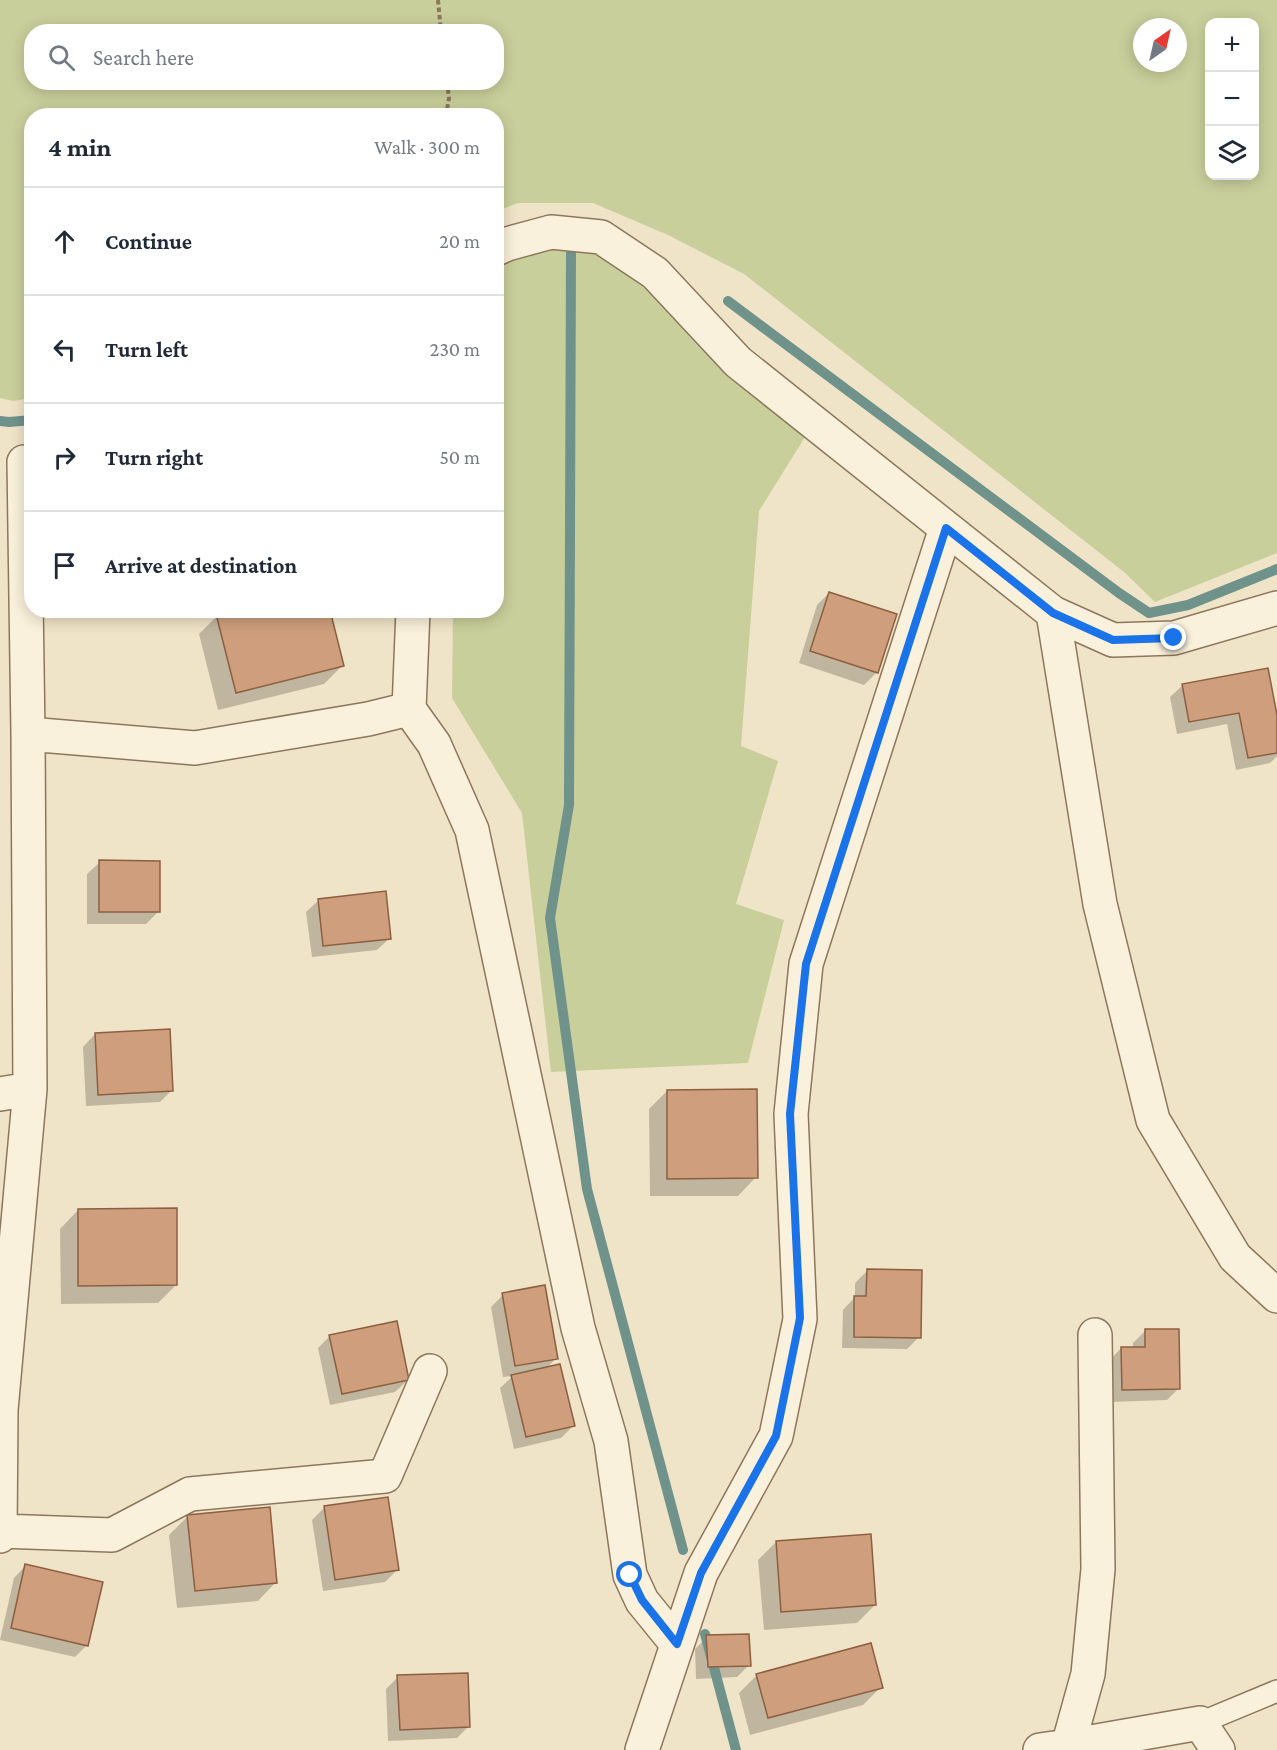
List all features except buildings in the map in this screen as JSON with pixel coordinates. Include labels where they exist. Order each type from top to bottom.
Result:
[{"type":"street","points":[[504,245],[551,232],[601,237],[655,273],[738,362],[1053,613],[1113,640],[1174,638],[1277,608]]},
{"type":"street","points":[[18,460],[28,734],[1,1410],[0,1533],[111,1535],[190,1494],[385,1476],[430,1371]]},
{"type":"street","points":[[642,1750],[701,1573],[776,1436],[800,1318],[790,1114],[806,964],[946,528]]},
{"type":"street","points":[[1053,613],[1100,904],[1153,1120],[1235,1257],[1277,1296]]},
{"type":"street","points":[[413,618],[409,709],[434,744],[472,830],[578,1328],[611,1441],[630,1575],[642,1600],[677,1644]]},
{"type":"street","points":[[28,734],[195,748],[368,719],[409,709]]},
{"type":"street","points":[[1054,1748],[1088,1674],[1098,1569],[1095,1335]]},
{"type":"street","points":[[1054,1748],[1200,1723],[1218,1750]]},
{"type":"lane","points":[[1200,1723],[1277,1691]]},
{"type":"path","points":[[438,0],[440,24]]},
{"type":"path","points":[[447,108],[448,90]]},
{"type":"green space","points":[[0,0],[1277,0],[1277,553],[1155,602],[1124,572],[744,274],[668,235],[593,203],[518,203],[504,208],[504,108],[24,108],[24,399],[13,401],[0,398]]},
{"type":"green space","points":[[536,247],[606,251],[750,390],[805,437],[759,511],[741,746],[778,761],[736,904],[784,920],[748,1063],[551,1072],[522,813],[452,698],[453,618],[504,618],[504,263]]},
{"type":"waterway","points":[[571,253],[569,805],[550,918],[587,1189],[683,1550]]},
{"type":"waterway","points":[[728,301],[1149,613],[1188,605],[1277,569]]},
{"type":"waterway","points":[[0,421],[24,421]]},
{"type":"waterway","points":[[705,1634],[736,1750]]},
{"type":"route","points":[[630,1575],[642,1600],[677,1644],[701,1573],[776,1436],[800,1318],[790,1114],[806,964],[946,528],[1053,613],[1113,640],[1174,638]]}]
